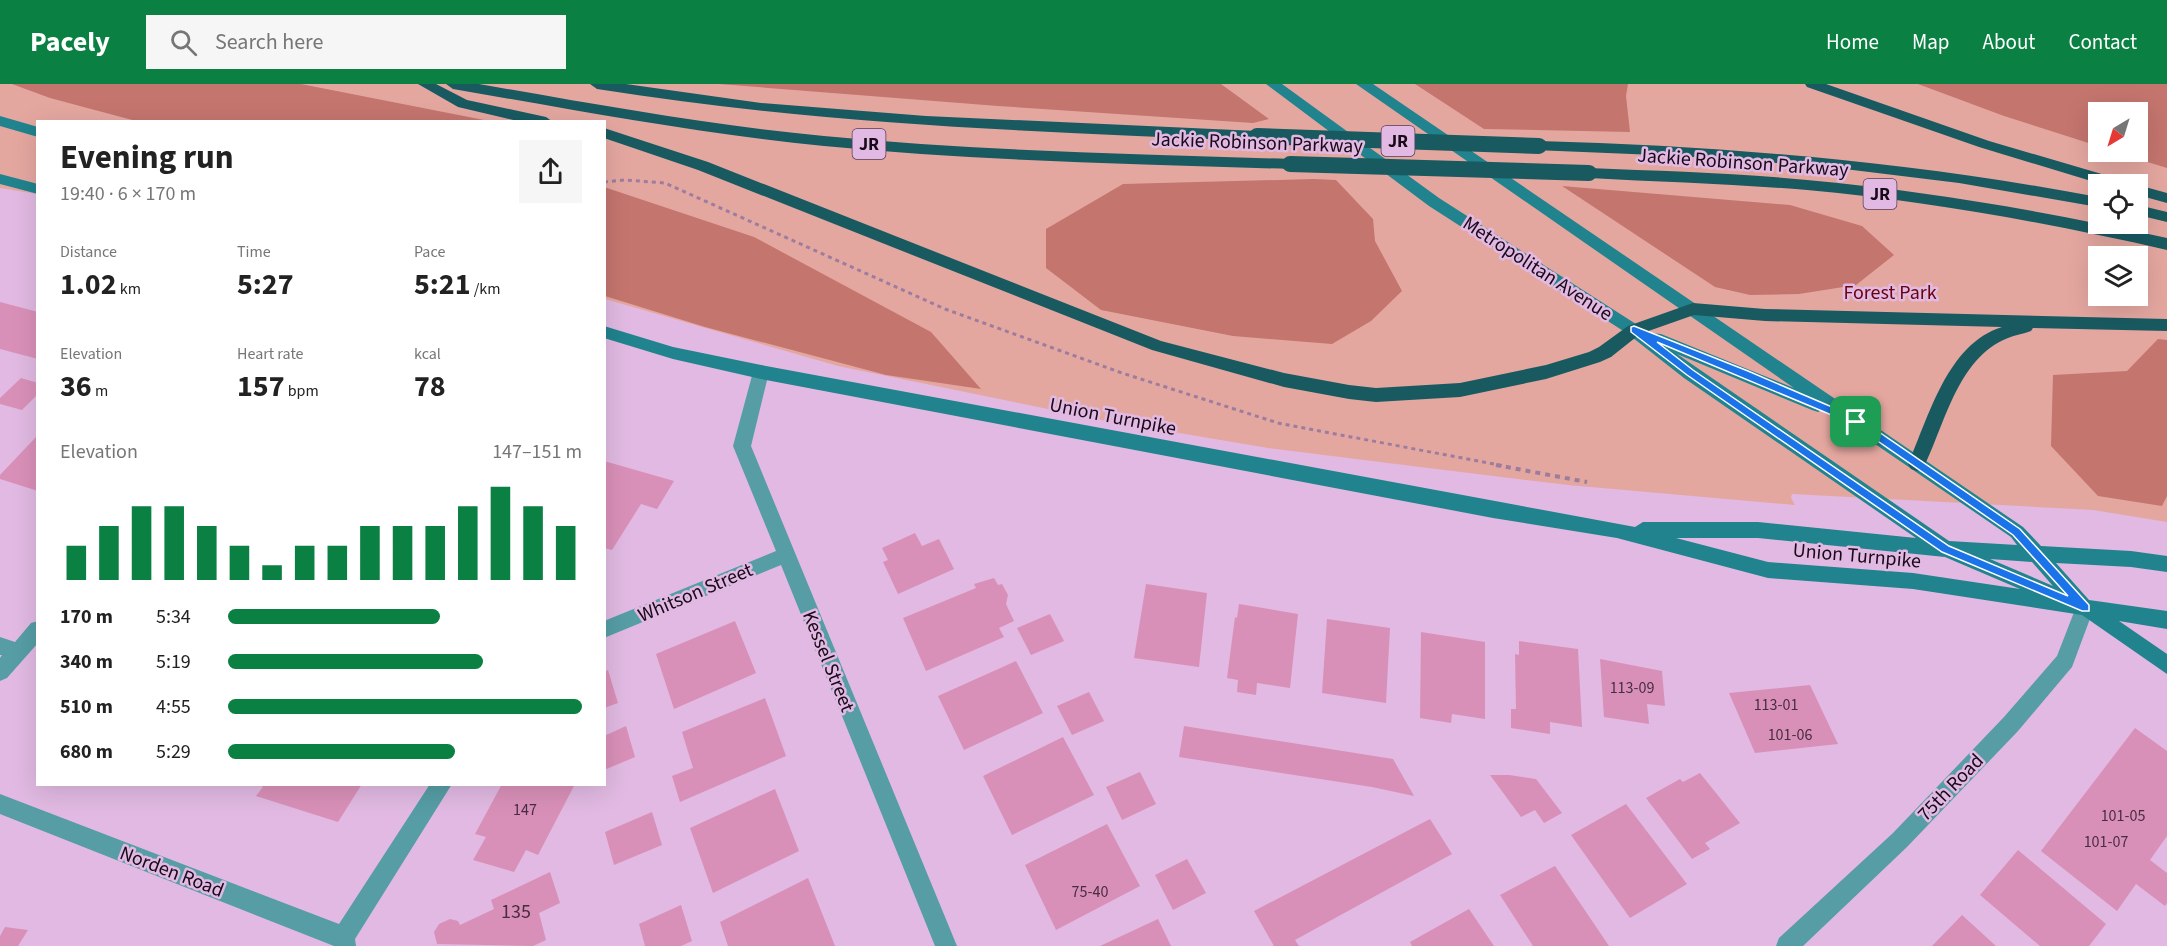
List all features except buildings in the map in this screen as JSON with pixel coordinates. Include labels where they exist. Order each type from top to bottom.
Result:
[{"type":"highway","points":[[425,84],[463,104],[537,120]]},
{"type":"highway","name":"Jackie Robinson Parkway","points":[[453,84],[655,120],[824,141],[1054,156],[1590,173],[1760,181],[1886,195],[2004,212],[2167,244]]},
{"type":"highway","name":"Jackie Robinson Parkway","points":[[597,84],[722,102],[888,119],[1062,130],[1701,151],[1820,161],[1962,178],[2088,200]]},
{"type":"highway","points":[[1812,84],[1984,144],[2088,175]]},
{"type":"highway","points":[[606,134],[704,166],[1118,332],[1202,359],[1313,386],[1376,394],[1460,390],[1546,372],[1594,357],[1605,352],[1634,330],[1693,309],[1765,315],[2167,325]]},
{"type":"highway","points":[[2148,193],[2167,198]]},
{"type":"highway","points":[[2148,212],[2167,217]]},
{"type":"highway","points":[[1917,464],[1949,388],[1972,356],[2000,335],[2020,328],[2065,322]]},
{"type":"main road","name":"Metropolitan Avenue","points":[[1273,84],[1434,202],[1634,330],[1690,373],[1946,549],[2085,608],[2167,665]]},
{"type":"main road","name":"Metropolitan Avenue","points":[[1363,84],[2017,532],[2085,608]]},
{"type":"main road","points":[[0,121],[36,131]]},
{"type":"main road","points":[[0,179],[36,188]]},
{"type":"main road","points":[[1634,330],[1745,374],[1856,422]]},
{"type":"main road","name":"Union Turnpike","points":[[606,333],[673,353],[761,372],[1492,510],[1617,530],[1768,570],[1913,581],[2167,620]]},
{"type":"main road","name":"Union Turnpike","points":[[1617,530],[1758,530],[1946,549],[2036,553],[2167,564]]},
{"type":"street","name":"Kessel Street","points":[[761,372],[742,446],[946,946]]},
{"type":"street","name":"Whitson Street","points":[[606,629],[785,555]]},
{"type":"street","name":"75th Road","points":[[1787,946],[1900,840],[2011,724],[2065,661],[2085,608]]},
{"type":"street","points":[[0,672],[9,649],[36,630]]},
{"type":"street","points":[[344,941],[441,786]]},
{"type":"street","name":"Norden Road","points":[[0,804],[344,941]]},
{"type":"green space","name":"Forest Park","points":[[0,84],[2167,84],[2167,522],[2093,510],[1792,494],[1791,498],[1795,505],[1568,485],[1268,448],[1102,420],[838,366],[606,299],[606,120],[36,120],[36,194],[0,188]]},
{"type":"shaded area","points":[[12,84],[301,84],[484,120],[132,120],[50,98]]},
{"type":"shaded area","points":[[719,84],[1221,84],[1269,119],[1253,123]]},
{"type":"shaded area","points":[[1415,84],[1628,84],[1626,96],[1630,132],[1484,129]]},
{"type":"shaded area","points":[[1918,84],[2167,84],[2167,168],[2148,162],[2148,102],[2088,102],[2088,143],[2004,116]]},
{"type":"shaded area","points":[[1336,180],[1373,219],[1375,241],[1402,291],[1371,321],[1332,344],[1233,336],[1101,310],[1046,268],[1046,229],[1123,184]]},
{"type":"shaded area","points":[[1562,186],[1790,205],[1862,226],[1894,255],[1856,285],[1799,294],[1750,295],[1715,287]]},
{"type":"shaded area","points":[[606,188],[754,237],[931,332],[981,389],[886,375],[705,327],[606,296]]},
{"type":"shaded area","points":[[2158,339],[2167,340],[2167,496],[2162,506],[2098,496],[2051,446],[2053,375],[2127,371]]},
{"type":"route","points":[[1634,330],[1745,374],[1856,422],[2017,532],[2085,608],[1946,549],[1690,373],[1634,330]]}]
